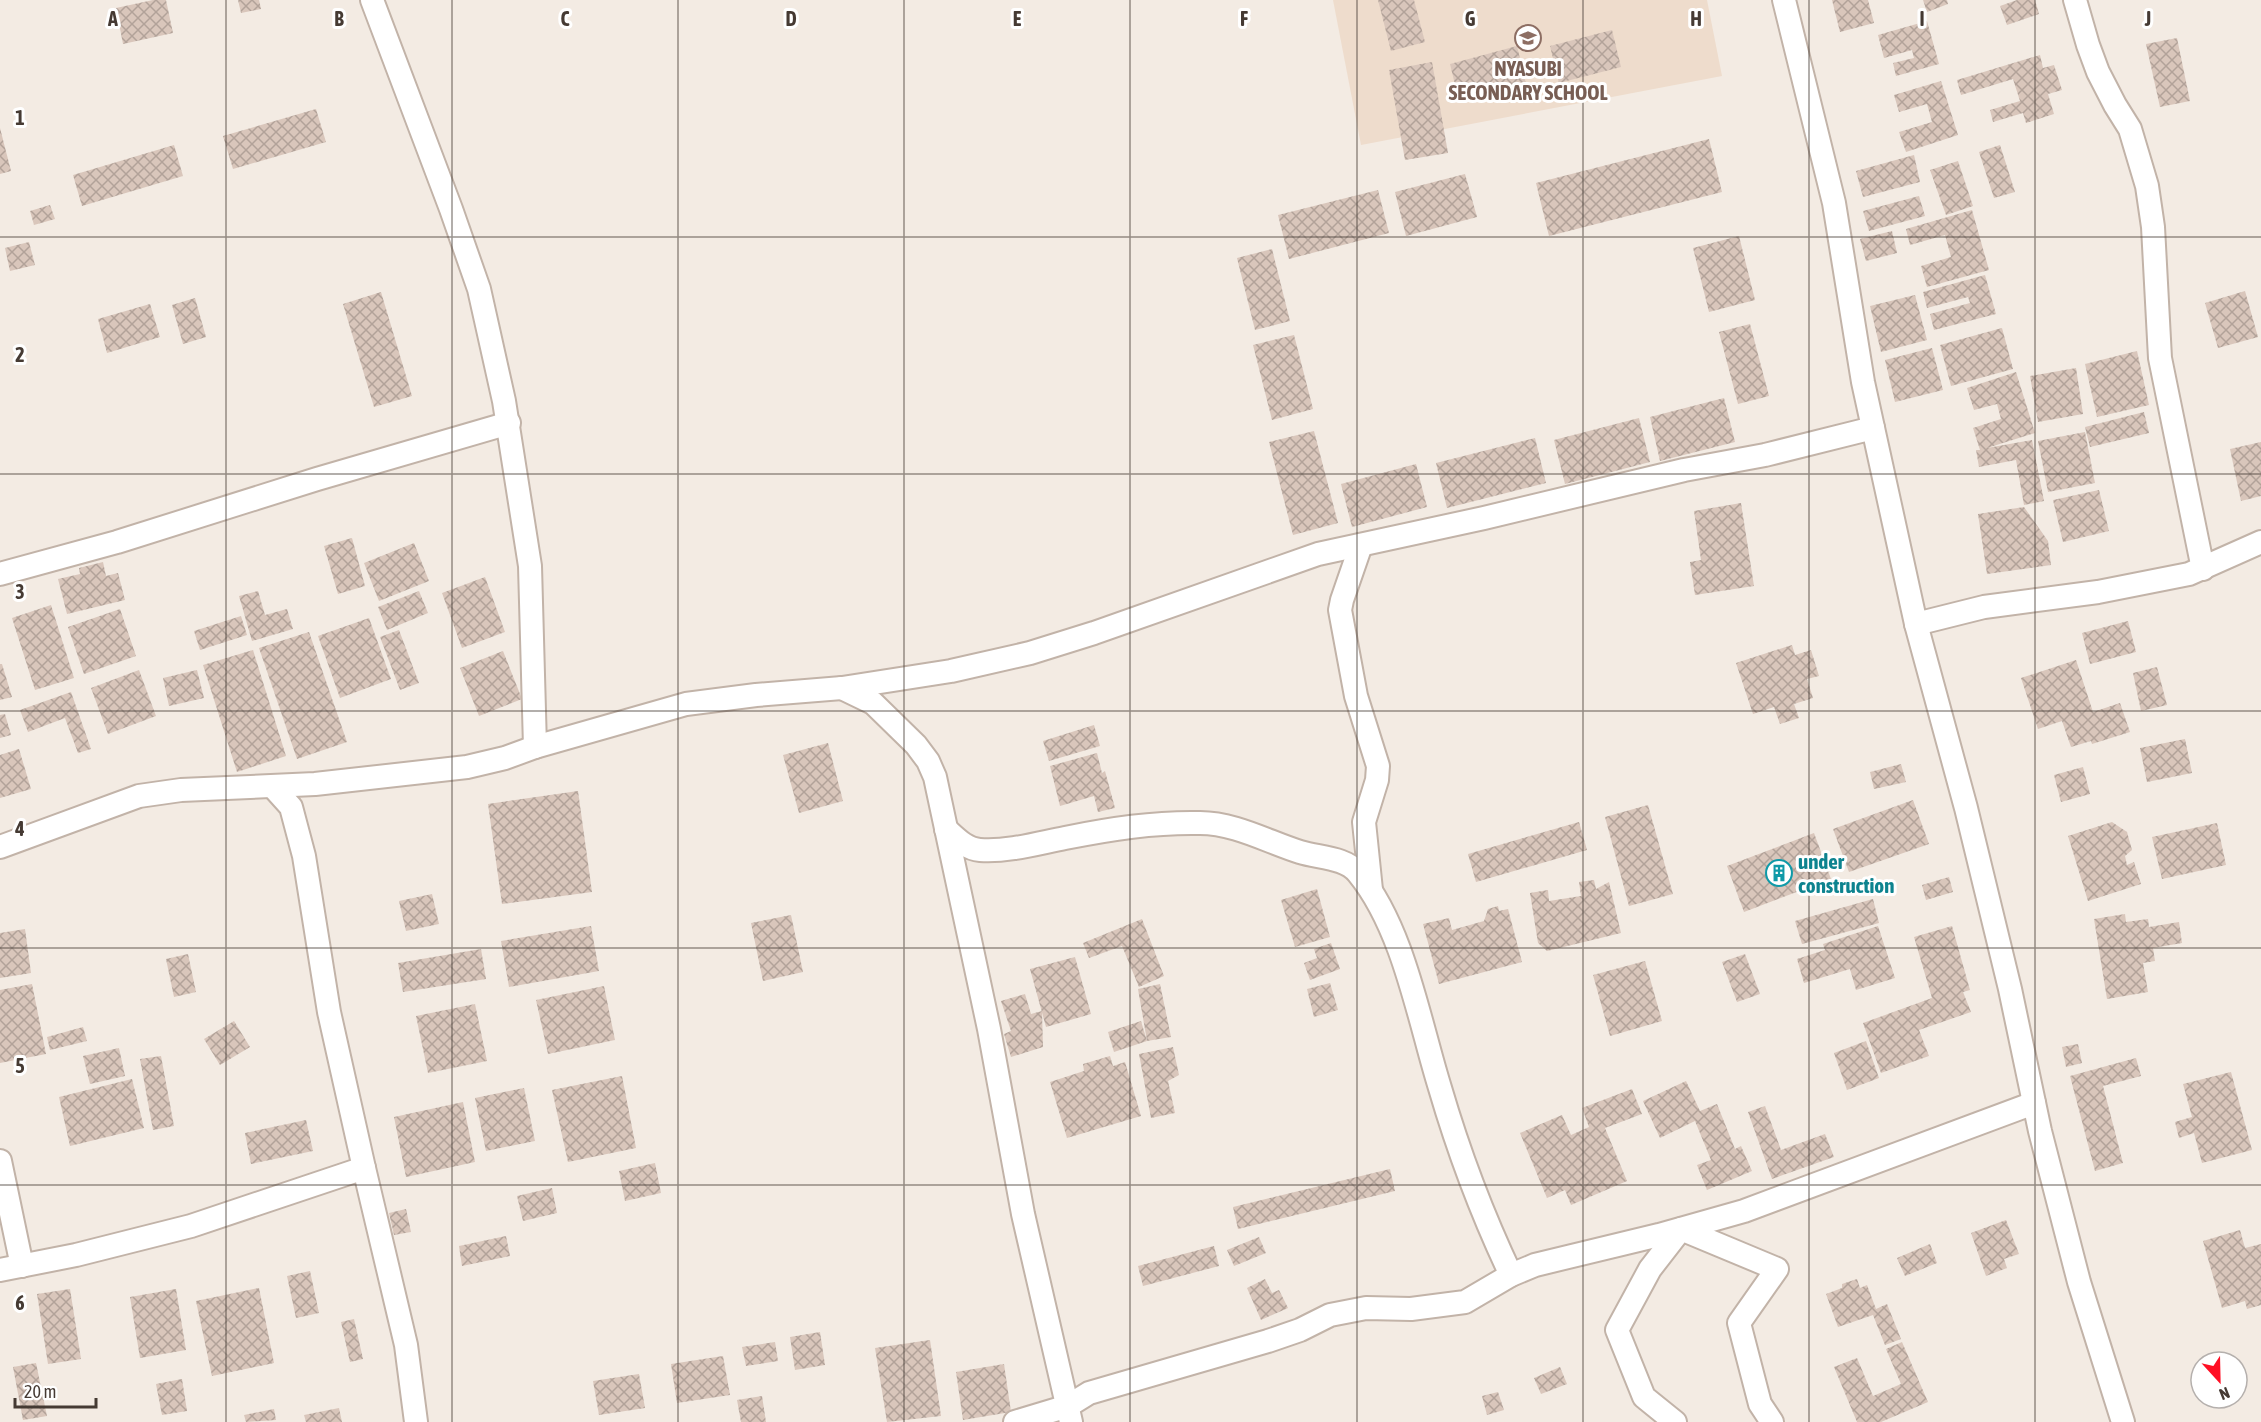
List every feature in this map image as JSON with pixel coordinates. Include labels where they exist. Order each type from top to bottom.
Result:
[{"type":"street","points":[[372,0],[479,289],[509,423],[530,566],[535,747]]},
{"type":"street","points":[[1784,0],[1834,203],[1863,382],[1916,624],[1971,830],[2010,989],[2034,1103],[2079,1282],[2123,1422]]},
{"type":"street","points":[[2075,0],[2098,72],[2130,129],[2147,186],[2153,227],[2160,358],[2202,569]]},
{"type":"street","points":[[0,574],[117,542],[317,479],[509,423]]},
{"type":"street","points":[[0,847],[139,796],[181,790],[273,787],[408,775],[467,767],[505,758],[535,747],[686,704],[756,695],[842,688],[951,671],[1030,653],[1172,606],[1294,561],[1684,470],[1765,455],[1873,428]]},
{"type":"street","points":[[1916,624],[1984,607],[2098,592],[2189,574],[2261,542]]},
{"type":"street","points":[[1361,545],[1340,610],[1356,696],[1378,766],[1377,780],[1364,822],[1372,891]]},
{"type":"street","points":[[842,688],[873,703],[916,745],[928,761],[935,777],[989,1029],[1023,1214],[1069,1414]]},
{"type":"street","points":[[273,787],[291,807],[304,856],[330,1012],[406,1345],[416,1422]]},
{"type":"street","points":[[946,829],[959,841],[979,850],[1036,844],[1116,828],[1166,823],[1204,823],[1235,829],[1301,852],[1350,865],[1372,891],[1391,929],[1412,989],[1467,1173],[1488,1227],[1511,1275]]},
{"type":"street","points":[[1015,1422],[1069,1414],[1089,1393],[1268,1341],[1300,1330],[1330,1315],[1366,1308],[1411,1309],[1465,1302],[1511,1275],[1535,1265],[1744,1211],[2034,1103]]},
{"type":"street","points":[[0,1161],[11,1268],[76,1255],[190,1226],[364,1168]]},
{"type":"street","points":[[1675,1422],[1644,1397],[1617,1330],[1650,1269],[1681,1228]]},
{"type":"street","points":[[1681,1228],[1777,1269],[1739,1323],[1760,1404],[1772,1422]]},
{"type":"shaded area","name":"NYASUBI SECONDARY SCHOOL","points":[[1333,0],[1707,0],[1722,76],[1361,145]]},
{"type":"building","points":[[153,0],[166,0],[173,33],[123,44],[116,8]]},
{"type":"building","points":[[238,0],[259,0],[261,9],[241,13]]},
{"type":"building","points":[[1378,0],[1414,0],[1425,42],[1391,51]]},
{"type":"building","points":[[1832,0],[1868,0],[1874,23],[1840,32]]},
{"type":"building","points":[[1923,0],[1947,0],[1948,4],[1927,12]]},
{"type":"building","points":[[2017,0],[2035,0],[2039,14],[2007,25],[2000,6]]},
{"type":"building","points":[[1927,21],[1939,64],[1896,76],[1893,63],[1914,58],[1912,50],[1884,58],[1878,35]]},
{"type":"building","points":[[1612,30],[1621,67],[1559,83],[1550,46]]},
{"type":"building","points":[[2177,38],[2190,101],[2160,107],[2146,44]]},
{"type":"building","points":[[1517,46],[1526,84],[1459,101],[1450,64]]},
{"type":"building","points":[[2040,55],[2043,68],[2054,65],[2062,90],[2048,94],[2054,114],[2026,123],[2023,113],[1993,122],[1990,110],[2020,101],[2013,79],[1961,95],[1957,80]]},
{"type":"building","points":[[1432,62],[1448,153],[1405,160],[1389,70]]},
{"type":"building","points":[[1941,81],[1958,135],[1906,152],[1899,132],[1932,122],[1927,104],[1899,112],[1894,95]]},
{"type":"building","points":[[316,109],[326,142],[233,169],[223,136]]},
{"type":"building","points":[[0,128],[11,171],[0,174]]},
{"type":"building","points":[[1709,139],[1722,192],[1549,236],[1536,183]]},
{"type":"building","points":[[174,145],[183,176],[82,206],[73,175]]},
{"type":"building","points":[[2000,145],[2015,192],[1994,198],[1979,152]]},
{"type":"building","points":[[1914,155],[1920,182],[1863,197],[1856,171]]},
{"type":"building","points":[[1958,161],[1973,206],[1946,215],[1930,170]]},
{"type":"building","points":[[1465,174],[1477,217],[1406,236],[1395,192]]},
{"type":"building","points":[[1378,190],[1389,233],[1289,259],[1278,215]]},
{"type":"building","points":[[1919,196],[1925,216],[1869,231],[1863,211]]},
{"type":"building","points":[[50,205],[55,219],[34,225],[30,211]]},
{"type":"building","points":[[1972,210],[1989,270],[1927,287],[1921,266],[1951,257],[1945,235],[1910,245],[1906,229]]},
{"type":"building","points":[[1892,231],[1897,253],[1866,261],[1860,239]]},
{"type":"building","points":[[1739,236],[1755,300],[1709,312],[1693,248]]},
{"type":"building","points":[[29,242],[35,265],[10,271],[5,248]]},
{"type":"building","points":[[1272,249],[1290,321],[1255,330],[1237,258]]},
{"type":"building","points":[[1985,275],[1996,314],[1934,330],[1930,314],[1970,303],[1968,297],[1927,308],[1923,292]]},
{"type":"building","points":[[2245,291],[2258,337],[2218,348],[2205,303]]},
{"type":"building","points":[[381,292],[412,396],[374,407],[343,304]]},
{"type":"building","points":[[1915,295],[1927,340],[1881,352],[1870,306]]},
{"type":"building","points":[[195,298],[206,337],[183,344],[172,305]]},
{"type":"building","points":[[150,304],[160,337],[107,353],[98,319]]},
{"type":"building","points":[[1750,324],[1769,396],[1738,404],[1719,332]]},
{"type":"building","points":[[2002,328],[2013,369],[1951,386],[1940,345]]},
{"type":"building","points":[[1294,335],[1313,409],[1272,420],[1253,345]]},
{"type":"building","points":[[1932,348],[1943,390],[1895,402],[1885,360]]},
{"type":"building","points":[[2137,351],[2149,405],[2097,417],[2085,364]]},
{"type":"building","points":[[2076,368],[2083,414],[2038,422],[2030,376]]},
{"type":"building","points":[[2016,372],[2035,433],[1987,448],[2032,440],[2044,501],[2024,505],[2016,460],[1979,467],[1976,450],[1980,450],[1973,428],[2001,419],[1997,404],[1974,410],[1967,388]]},
{"type":"building","points":[[1724,398],[1735,442],[1660,461],[1650,417]]},
{"type":"building","points":[[2144,412],[2149,433],[2090,447],[2085,427]]},
{"type":"building","points":[[1639,418],[1650,462],[1565,484],[1554,440]]},
{"type":"building","points":[[1314,431],[1338,523],[1293,535],[1269,442]]},
{"type":"building","points":[[2085,432],[2095,483],[2048,492],[2038,441]]},
{"type":"building","points":[[1535,438],[1546,483],[1447,508],[1436,463]]},
{"type":"building","points":[[2261,442],[2261,496],[2241,501],[2230,449]]},
{"type":"building","points":[[1416,464],[1427,507],[1352,527],[1341,484]]},
{"type":"building","points":[[2099,490],[2109,531],[2063,542],[2053,500]]},
{"type":"building","points":[[1741,503],[1754,586],[1695,595],[1690,562],[1701,560],[1694,511]]},
{"type":"building","points":[[2024,507],[2048,541],[2051,565],[1987,574],[1978,514]]},
{"type":"building","points":[[352,538],[365,586],[338,594],[324,546]]},
{"type":"building","points":[[414,543],[429,581],[379,601],[364,563]]},
{"type":"building","points":[[103,562],[106,576],[118,573],[125,600],[67,614],[58,579],[80,574],[79,568]]},
{"type":"building","points":[[485,577],[505,632],[462,648],[442,593]]},
{"type":"building","points":[[258,591],[265,615],[287,609],[293,629],[252,641],[239,596]]},
{"type":"building","points":[[419,591],[428,613],[387,630],[378,607]]},
{"type":"building","points":[[51,605],[74,678],[35,690],[12,618]]},
{"type":"building","points":[[120,609],[136,656],[84,674],[68,627]]},
{"type":"building","points":[[241,616],[247,635],[200,650],[194,631]]},
{"type":"building","points":[[369,618],[391,679],[340,698],[318,636]]},
{"type":"building","points":[[2128,621],[2136,652],[2090,664],[2082,633]]},
{"type":"building","points":[[399,630],[419,683],[400,690],[380,637]]},
{"type":"building","points":[[309,632],[347,742],[297,759],[259,648]]},
{"type":"building","points":[[1792,645],[1795,655],[1811,650],[1819,676],[1807,679],[1813,698],[1794,704],[1799,718],[1780,724],[1774,707],[1753,714],[1736,663]]},
{"type":"building","points":[[253,650],[286,756],[237,772],[203,665]]},
{"type":"building","points":[[503,651],[522,699],[479,716],[460,668]]},
{"type":"building","points":[[2076,660],[2093,712],[2120,703],[2130,732],[2092,744],[2091,741],[2071,747],[2062,721],[2038,729],[2021,678]]},
{"type":"building","points":[[0,664],[2,664],[12,697],[0,700]]},
{"type":"building","points":[[2157,667],[2167,705],[2141,711],[2133,673]]},
{"type":"building","points":[[139,670],[156,716],[108,734],[91,688]]},
{"type":"building","points":[[197,670],[204,698],[169,706],[163,678]]},
{"type":"building","points":[[71,692],[91,749],[78,753],[65,718],[28,732],[20,710]]},
{"type":"building","points":[[5,714],[11,735],[0,738],[0,715]]},
{"type":"building","points":[[1094,725],[1100,746],[1049,761],[1043,741]]},
{"type":"building","points":[[2185,739],[2192,773],[2147,782],[2140,748]]},
{"type":"building","points":[[828,743],[843,801],[799,813],[783,755]]},
{"type":"building","points":[[19,749],[31,789],[0,798],[0,755]]},
{"type":"building","points":[[1097,753],[1102,773],[1105,771],[1115,808],[1098,812],[1094,796],[1060,806],[1050,766]]},
{"type":"building","points":[[1901,764],[1906,782],[1874,789],[1870,772]]},
{"type":"building","points":[[2083,767],[2090,794],[2061,802],[2054,775]]},
{"type":"building","points":[[578,791],[592,892],[502,904],[488,804]]},
{"type":"building","points":[[1913,800],[1929,844],[1849,872],[1833,829]]},
{"type":"building","points":[[1648,805],[1673,894],[1629,906],[1605,817]]},
{"type":"building","points":[[1579,822],[1587,850],[1476,882],[1468,854]]},
{"type":"building","points":[[2112,822],[2127,832],[2132,850],[2125,856],[2127,865],[2134,862],[2141,884],[2088,901],[2068,836]]},
{"type":"building","points":[[2217,823],[2226,865],[2162,879],[2152,837]]},
{"type":"building","name":"under construction","points":[[1814,833],[1831,879],[1744,912],[1727,866]]},
{"type":"building","points":[[1949,877],[1953,892],[1926,900],[1922,885]]},
{"type":"building","points":[[1594,880],[1596,889],[1609,882],[1621,933],[1547,951],[1538,943],[1530,893],[1548,890],[1549,901],[1581,896],[1579,882]]},
{"type":"building","points":[[1317,889],[1330,937],[1295,947],[1281,900]]},
{"type":"building","points":[[432,894],[439,924],[406,931],[399,901]]},
{"type":"building","points":[[1873,899],[1879,923],[1802,944],[1795,921]]},
{"type":"building","points":[[1498,906],[1499,911],[1508,909],[1522,962],[1439,984],[1423,924],[1449,918],[1452,930],[1484,921],[1488,909]]},
{"type":"building","points":[[2125,914],[2126,922],[2148,919],[2149,927],[2179,922],[2182,943],[2153,948],[2155,961],[2143,963],[2148,992],[2107,999],[2094,919]]},
{"type":"building","points":[[791,915],[803,972],[763,981],[751,923]]},
{"type":"building","points":[[1142,919],[1164,976],[1139,987],[1122,946],[1089,958],[1083,943]]},
{"type":"building","points":[[591,926],[599,971],[509,987],[501,941]]},
{"type":"building","points":[[1878,926],[1895,978],[1856,990],[1850,969],[1804,983],[1797,959],[1825,950],[1823,944]]},
{"type":"building","points":[[1952,926],[1970,990],[1963,992],[1971,1012],[1919,1030],[1929,1056],[1881,1073],[1863,1023],[1932,998],[1914,937]]},
{"type":"building","points":[[25,929],[31,973],[0,978],[0,933]]},
{"type":"building","points":[[1331,943],[1340,969],[1310,980],[1304,963],[1317,958],[1314,949]]},
{"type":"building","points":[[481,949],[486,979],[403,992],[398,963]]},
{"type":"building","points":[[188,954],[196,992],[174,997],[166,959]]},
{"type":"building","points":[[1745,954],[1760,994],[1737,1002],[1722,962]]},
{"type":"building","points":[[1075,957],[1091,1014],[1046,1027],[1030,969]]},
{"type":"building","points":[[1645,961],[1662,1021],[1610,1036],[1593,975]]},
{"type":"building","points":[[1330,983],[1338,1010],[1314,1017],[1307,989]]},
{"type":"building","points":[[32,984],[46,1054],[0,1063],[0,990]]},
{"type":"building","points":[[1160,984],[1171,1037],[1147,1041],[1138,989]]},
{"type":"building","points":[[604,986],[615,1040],[548,1054],[536,1000]]},
{"type":"building","points":[[1025,994],[1031,1014],[1042,1011],[1043,1047],[1011,1057],[1004,1034],[1011,1031],[1001,1001]]},
{"type":"building","points":[[475,1004],[487,1061],[428,1073],[416,1016]]},
{"type":"building","points":[[234,1021],[250,1047],[220,1065],[204,1039]]},
{"type":"building","points":[[1141,1021],[1147,1041],[1114,1052],[1108,1032]]},
{"type":"building","points":[[83,1027],[87,1041],[50,1050],[47,1037]]},
{"type":"building","points":[[1866,1041],[1879,1078],[1847,1090],[1834,1053]]},
{"type":"building","points":[[2078,1044],[2082,1063],[2066,1067],[2062,1047]]},
{"type":"building","points":[[1173,1047],[1179,1075],[1168,1081],[1175,1113],[1151,1118],[1139,1054]]},
{"type":"building","points":[[119,1048],[125,1076],[90,1084],[83,1056]]},
{"type":"building","points":[[161,1056],[174,1126],[153,1130],[140,1059]]},
{"type":"building","points":[[1110,1056],[1113,1066],[1125,1062],[1141,1116],[1067,1138],[1050,1082],[1084,1071],[1083,1064]]},
{"type":"building","points":[[2136,1058],[2141,1076],[2103,1086],[2123,1163],[2095,1171],[2070,1076]]},
{"type":"building","points":[[2231,1072],[2252,1150],[2202,1163],[2194,1133],[2179,1138],[2175,1122],[2192,1117],[2183,1084]]},
{"type":"building","points":[[622,1076],[636,1148],[568,1162],[552,1090]]},
{"type":"building","points":[[132,1079],[144,1128],[70,1146],[59,1097]]},
{"type":"building","points":[[1686,1081],[1700,1111],[1717,1104],[1735,1149],[1741,1146],[1752,1171],[1707,1190],[1697,1165],[1711,1160],[1695,1121],[1660,1138],[1643,1101]]},
{"type":"building","points":[[524,1088],[535,1141],[486,1151],[475,1098]]},
{"type":"building","points":[[1632,1089],[1642,1114],[1605,1128],[1627,1181],[1571,1205],[1565,1190],[1547,1198],[1520,1133],[1562,1115],[1571,1135],[1589,1127],[1582,1108]]},
{"type":"building","points":[[463,1102],[475,1162],[406,1177],[394,1117]]},
{"type":"building","points":[[1765,1106],[1781,1150],[1825,1134],[1834,1157],[1772,1179],[1748,1112]]},
{"type":"building","points":[[306,1120],[313,1151],[251,1164],[245,1133]]},
{"type":"building","points":[[655,1163],[661,1193],[625,1201],[619,1171]]},
{"type":"building","points":[[1390,1169],[1395,1191],[1238,1229],[1233,1207]]},
{"type":"building","points":[[552,1188],[557,1213],[523,1221],[517,1196]]},
{"type":"building","points":[[406,1209],[411,1232],[394,1235],[389,1213]]},
{"type":"building","points":[[2006,1220],[2019,1254],[2004,1259],[2007,1268],[1986,1276],[1971,1233]]},
{"type":"building","points":[[2240,1230],[2245,1248],[2261,1244],[2261,1305],[2247,1309],[2245,1301],[2222,1308],[2203,1241]]},
{"type":"building","points":[[506,1236],[510,1256],[462,1266],[459,1246]]},
{"type":"building","points":[[1259,1237],[1266,1253],[1234,1266],[1227,1250]]},
{"type":"building","points":[[1930,1244],[1937,1263],[1905,1276],[1897,1258]]},
{"type":"building","points":[[1214,1246],[1219,1266],[1143,1286],[1138,1266]]},
{"type":"building","points":[[310,1271],[319,1313],[296,1318],[287,1276]]},
{"type":"building","points":[[1265,1279],[1272,1293],[1279,1290],[1288,1308],[1261,1320],[1247,1288]]},
{"type":"building","points":[[1857,1279],[1860,1288],[1867,1285],[1876,1309],[1887,1304],[1901,1339],[1885,1345],[1873,1315],[1838,1327],[1826,1294],[1842,1288],[1842,1284]]},
{"type":"building","points":[[259,1288],[274,1363],[212,1376],[196,1301]]},
{"type":"building","points":[[70,1289],[81,1359],[48,1364],[37,1294]]},
{"type":"building","points":[[176,1289],[186,1350],[140,1358],[130,1297]]},
{"type":"building","points":[[354,1319],[363,1359],[350,1362],[341,1322]]},
{"type":"building","points":[[820,1332],[825,1365],[795,1370],[790,1337]]},
{"type":"building","points":[[930,1340],[941,1416],[887,1422],[875,1348]]},
{"type":"building","points":[[775,1342],[778,1361],[746,1366],[742,1347]]},
{"type":"building","points":[[1902,1342],[1928,1402],[1881,1422],[1857,1422],[1834,1367],[1857,1358],[1873,1396],[1901,1384],[1886,1349]]},
{"type":"building","points":[[723,1356],[730,1395],[677,1403],[671,1364]]},
{"type":"building","points":[[36,1363],[47,1416],[23,1420],[13,1367]]},
{"type":"building","points":[[1004,1364],[1011,1412],[963,1420],[956,1372]]},
{"type":"building","points":[[1560,1367],[1567,1384],[1541,1394],[1534,1378]]},
{"type":"building","points":[[639,1374],[645,1408],[599,1415],[593,1381]]},
{"type":"building","points":[[182,1379],[187,1411],[162,1415],[156,1384]]},
{"type":"building","points":[[1498,1392],[1504,1410],[1487,1415],[1482,1396]]},
{"type":"building","points":[[762,1396],[766,1422],[741,1422],[737,1400]]},
{"type":"building","points":[[339,1408],[342,1422],[306,1422],[304,1415]]},
{"type":"building","points":[[274,1409],[276,1420],[246,1422],[244,1415]]},
{"type":"place","name":"NYASUBI SECONDARY SCHOOL","points":[[1528,38]]},
{"type":"place","name":"under construction","points":[[1779,873]]}]
